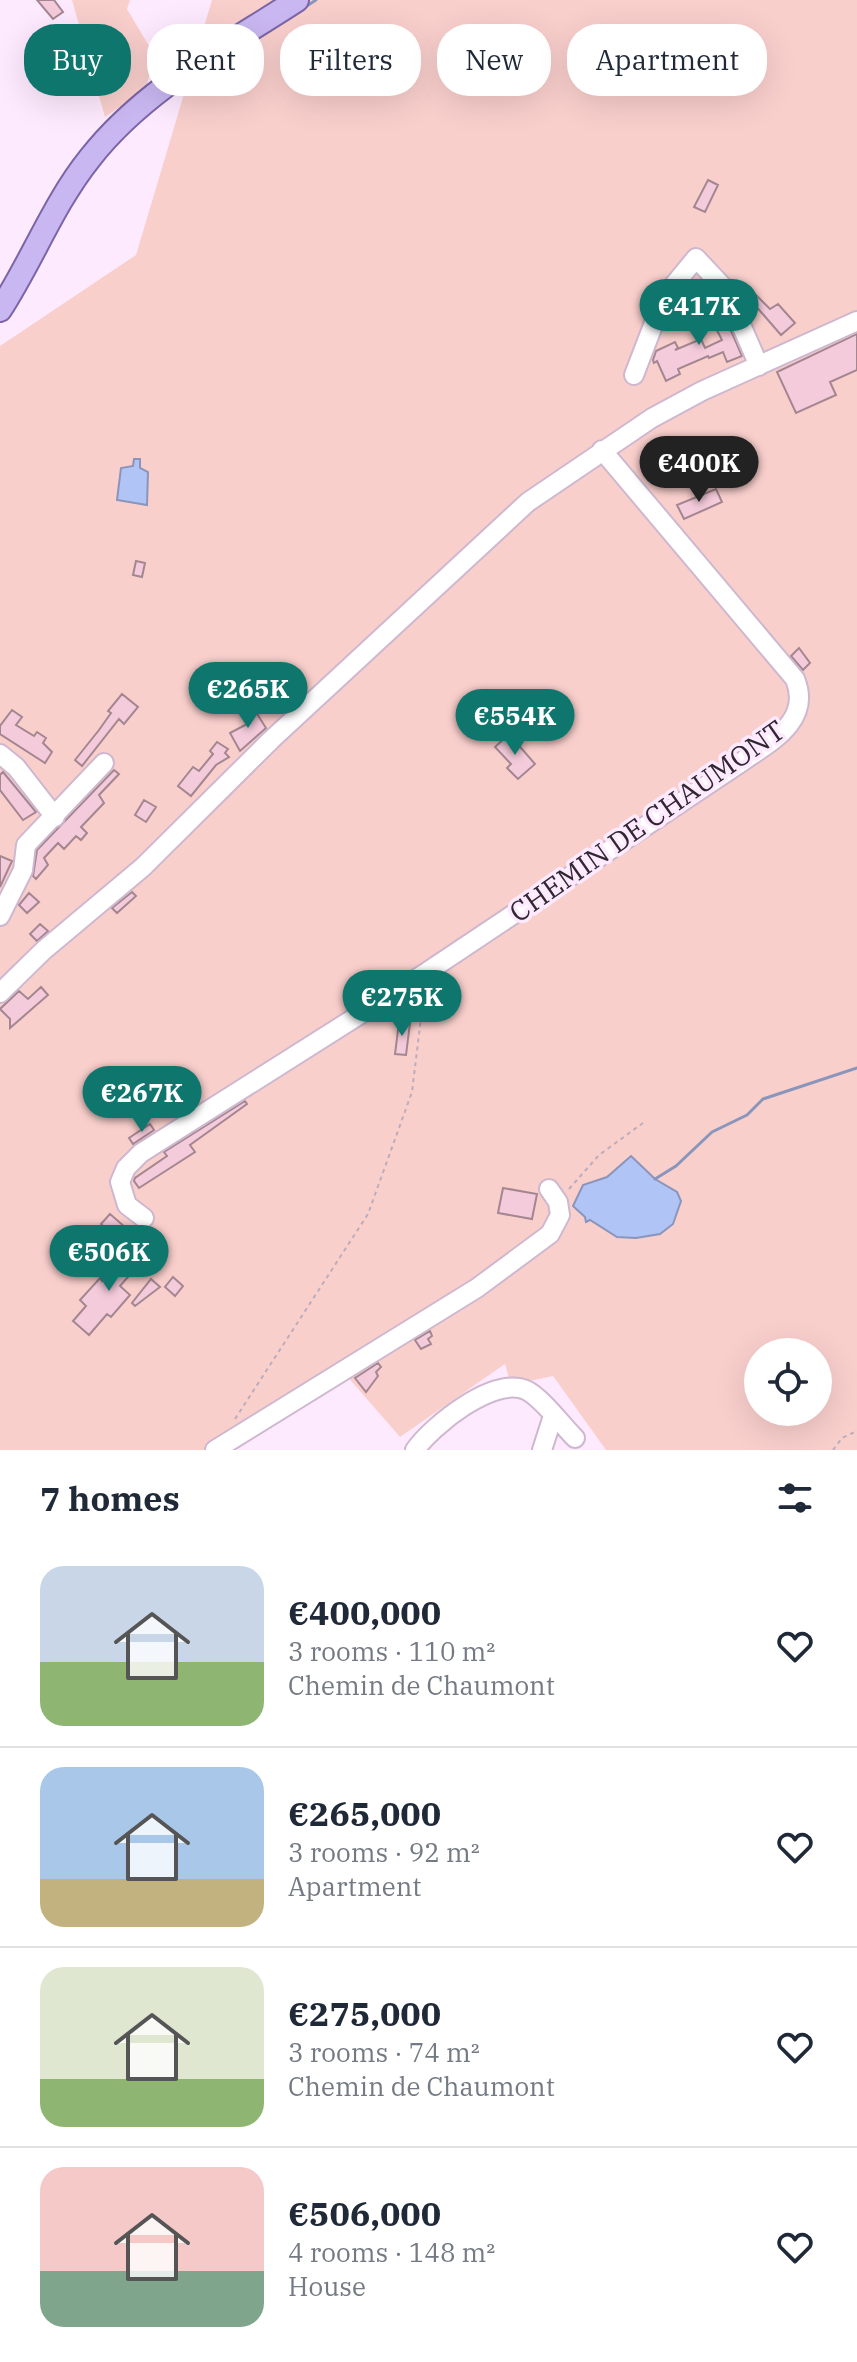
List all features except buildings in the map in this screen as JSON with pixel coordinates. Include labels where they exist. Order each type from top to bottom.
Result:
[{"type":"main road","points":[[0,310],[68,189],[111,132],[144,102],[187,71],[297,0]]},
{"type":"street","points":[[634,375],[664,297],[696,258],[726,290],[759,366]]},
{"type":"street","points":[[0,993],[44,950],[143,867],[271,740],[528,502],[664,411],[857,321]]},
{"type":"street","name":"CHEMIN DE CHAUMONT","points":[[144,1218],[127,1205],[120,1182],[126,1168],[141,1153],[427,972],[776,738],[787,730],[798,713],[799,689],[795,679],[602,450]]},
{"type":"street","points":[[0,754],[16,767],[55,817]]},
{"type":"street","points":[[0,916],[23,870],[26,845],[104,763]]},
{"type":"street","points":[[215,1450],[477,1288],[550,1234],[560,1215],[553,1196]]},
{"type":"street","points":[[415,1450],[424,1438],[485,1393],[514,1388],[526,1390],[575,1438]]},
{"type":"street","points":[[542,1450],[553,1416]]},
{"type":"path","points":[[233,1422],[368,1214],[412,1092],[427,972]]},
{"type":"path","points":[[553,1196],[599,1155],[643,1123]]},
{"type":"path","points":[[833,1450],[842,1438],[857,1431]]},
{"type":"shaded area","points":[[72,0],[130,0],[127,9],[147,43],[145,90],[105,117],[99,96],[131,96],[131,24],[79,24]]},
{"type":"shaded area","points":[[212,0],[857,0],[857,1450],[606,1450],[553,1376],[511,1385],[505,1364],[400,1437],[339,1367],[215,1450],[0,1450],[0,346],[136,255],[183,96],[264,96],[264,24],[205,24]]},
{"type":"water","points":[[134,459],[140,459],[140,468],[148,472],[147,505],[117,500],[121,468],[133,466]]},
{"type":"water","points":[[631,1156],[655,1179],[677,1192],[681,1201],[673,1224],[660,1234],[617,1237],[590,1220],[586,1222],[573,1206],[583,1185],[607,1177]]},
{"type":"waterway","points":[[302,9],[316,0]]},
{"type":"waterway","points":[[655,1179],[676,1166],[712,1132],[747,1115],[763,1099],[857,1068]]}]
